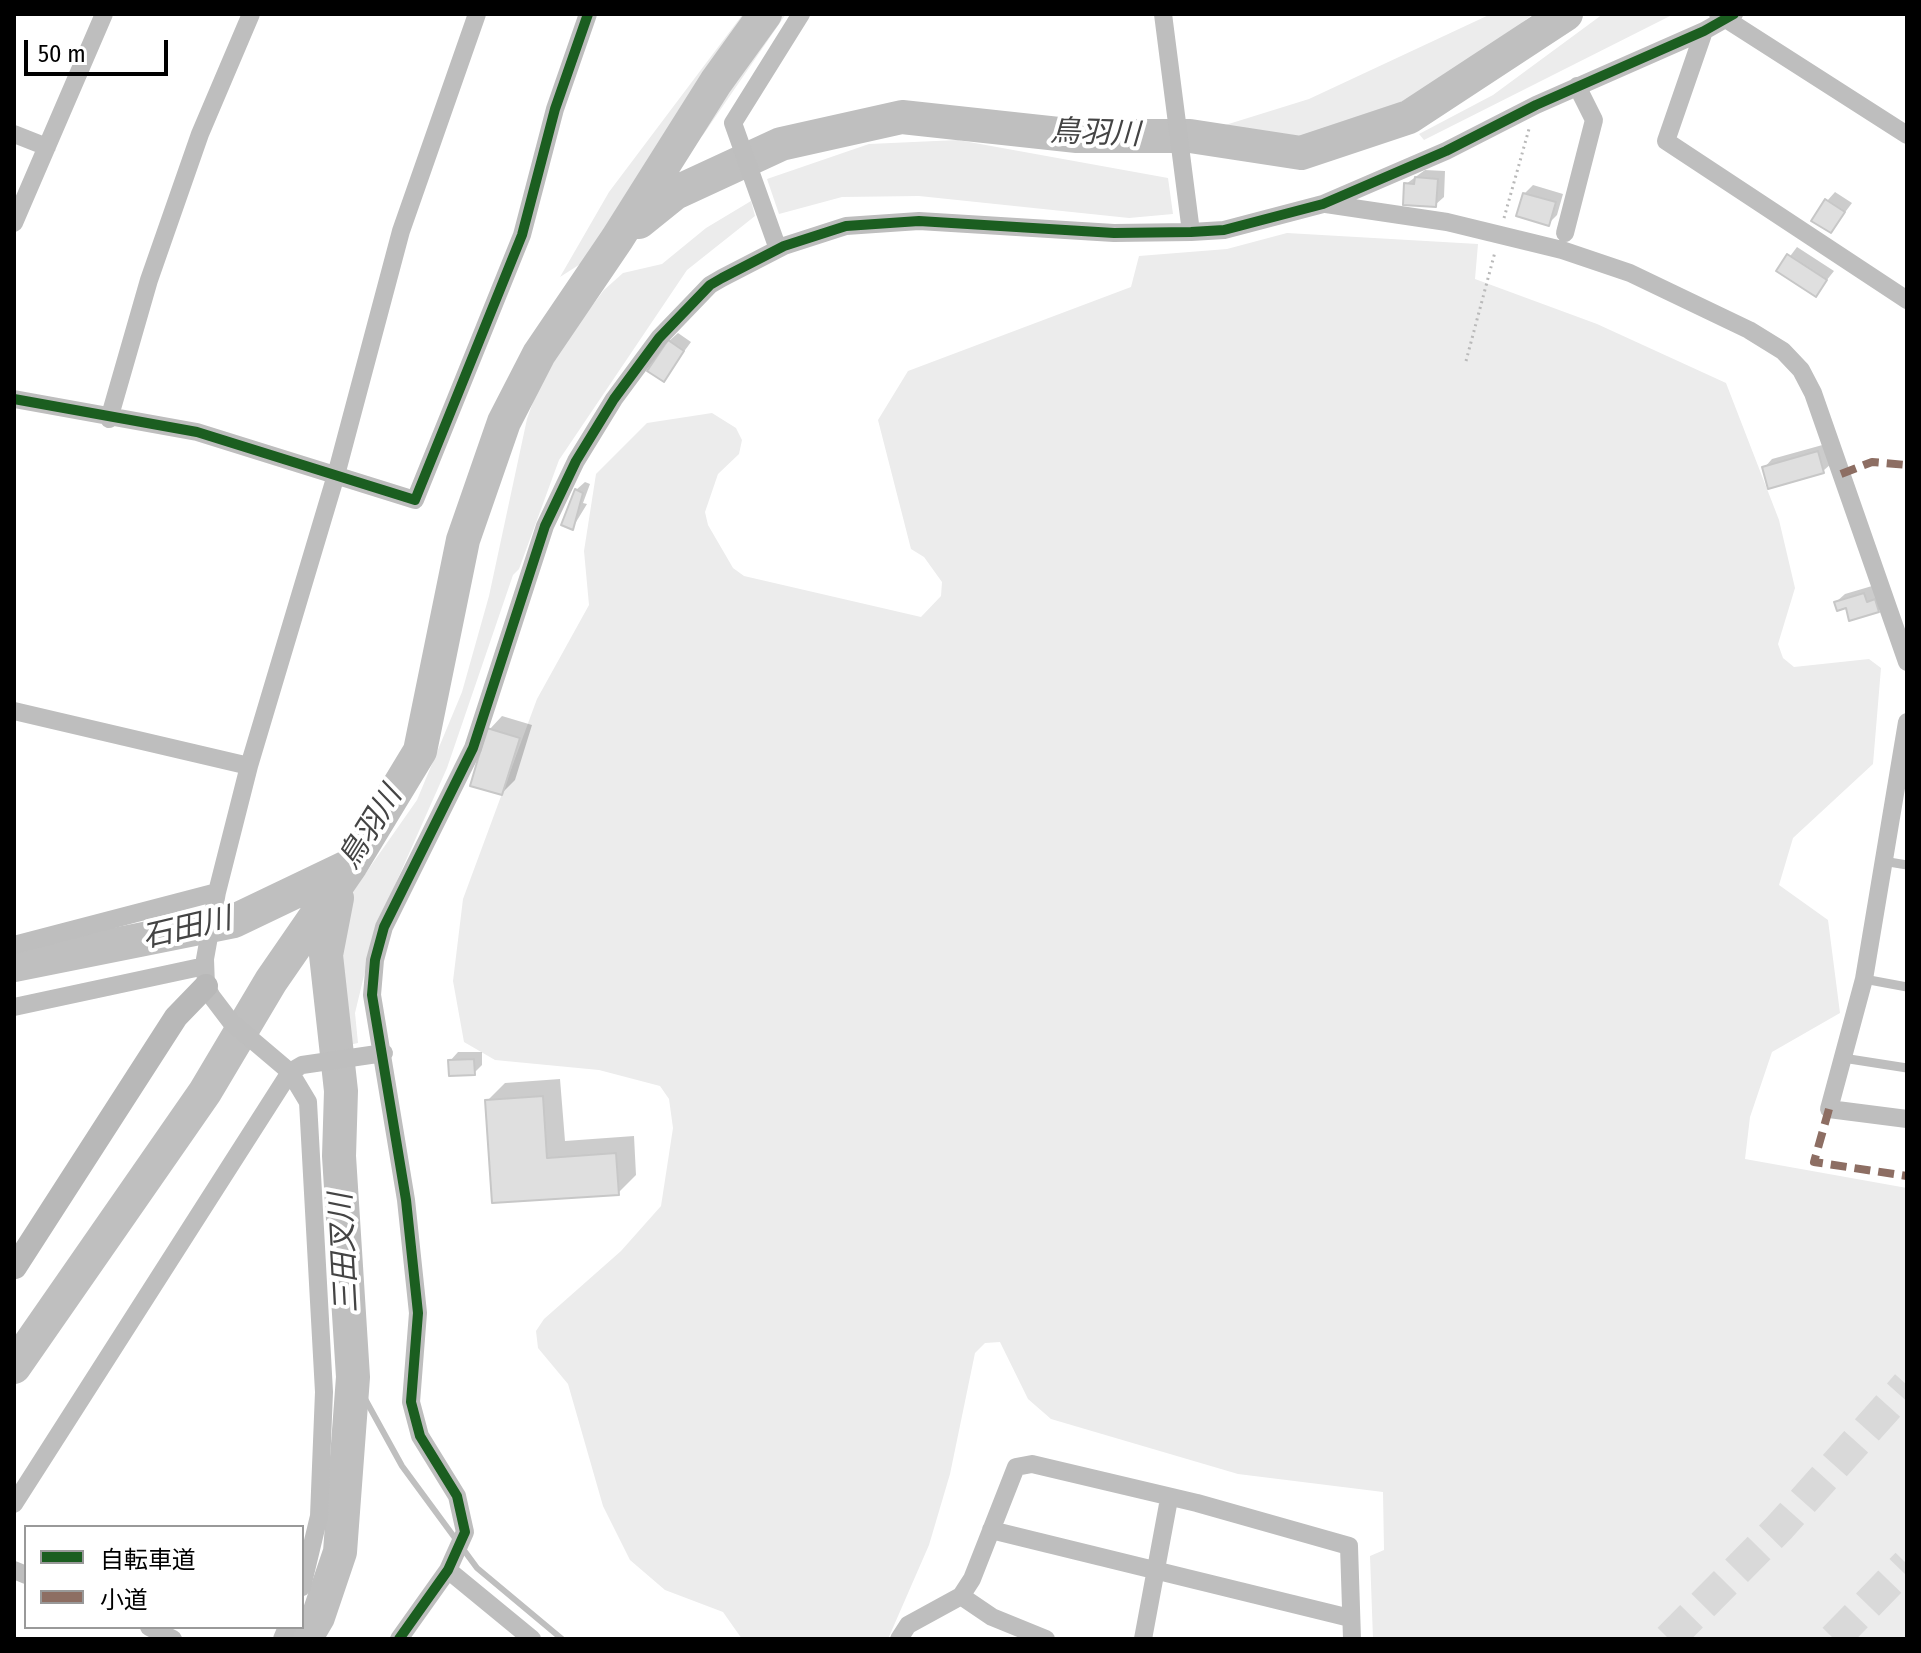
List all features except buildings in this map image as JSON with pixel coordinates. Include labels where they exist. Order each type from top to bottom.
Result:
[{"type":"street","points":[[14,223],[104,14]]},
{"type":"street","points":[[109,419],[149,280],[200,134],[251,14]]},
{"type":"street","points":[[14,1267],[176,1017],[207,977],[216,898],[249,766],[336,475],[401,231],[477,14]]},
{"type":"street","points":[[14,399],[109,419],[197,432],[415,500],[522,235],[555,109],[588,14]]},
{"type":"street","points":[[778,249],[733,123],[801,14]]},
{"type":"street","points":[[1163,14],[1191,229]]},
{"type":"street","points":[[399,1639],[452,1562],[465,1532],[457,1496],[420,1436],[411,1402],[418,1313],[372,995],[384,927],[473,748],[545,526],[576,461],[614,399],[659,338],[710,285],[778,249],[846,226],[919,221],[1114,233],[1224,230],[1323,204],[1446,151],[1536,105],[1704,31],[1725,15],[1907,135]]},
{"type":"street","points":[[1704,31],[1666,141],[1907,300]]},
{"type":"street","points":[[1565,233],[1594,120],[1577,86]]},
{"type":"street","points":[[14,134],[47,147]]},
{"type":"street","points":[[1323,204],[1447,222],[1500,234],[1630,273],[1749,330],[1783,351],[1801,370],[1813,393],[1907,662]]},
{"type":"street","points":[[14,711],[249,766]]},
{"type":"street","points":[[1907,722],[1902,782],[1883,861],[1864,979],[1829,1109],[1907,1119]]},
{"type":"street","points":[[14,945],[216,898]]},
{"type":"street","points":[[207,977],[231,1022],[274,1060],[296,1069],[378,1053]]},
{"type":"street","points":[[14,1007],[207,977]]},
{"type":"street","points":[[14,1504],[296,1069]]},
{"type":"street","points":[[296,1069],[308,1102],[324,1392],[319,1516],[304,1579]]},
{"type":"street","points":[[899,1639],[908,1625],[961,1596],[972,1579],[1016,1467],[1032,1464],[1349,1546],[1352,1639]]},
{"type":"street","points":[[1143,1639],[1169,1499]]},
{"type":"street","points":[[991,1530],[1350,1618]]},
{"type":"street","points":[[452,1562],[532,1639]]},
{"type":"street","points":[[961,1596],[992,1617],[1046,1639]]},
{"type":"street","points":[[153,1629],[173,1639]]},
{"type":"lane","points":[[1883,861],[1907,865]]},
{"type":"lane","points":[[1864,979],[1907,987]]},
{"type":"lane","points":[[1843,1058],[1907,1068]]},
{"type":"path","points":[[1466,361],[1536,105]]},
{"type":"shaded area","points":[[743,14],[786,14],[703,135],[624,202],[585,261],[560,277],[609,192]]},
{"type":"shaded area","points":[[1491,14],[1533,14],[1487,51],[1423,91],[1366,119],[1288,142],[1254,143],[1206,131],[1309,99]]},
{"type":"shaded area","points":[[1603,14],[1674,14],[1424,140],[1419,134],[1493,95]]},
{"type":"shaded area","points":[[958,140],[1168,178],[1173,214],[1129,218],[919,196],[842,197],[779,214],[767,179],[869,144]]},
{"type":"shaded area","points":[[751,201],[755,216],[687,270],[559,460],[519,569],[513,575],[447,768],[375,930],[355,1013],[358,1043],[344,1046],[335,990],[337,929],[349,897],[417,800],[462,692],[489,596],[527,419],[545,368],[604,290],[623,273],[662,264],[706,228]]},
{"type":"shaded area","points":[[1287,233],[1478,244],[1475,279],[1597,324],[1726,383],[1779,520],[1795,588],[1778,644],[1783,658],[1794,667],[1869,659],[1881,668],[1873,764],[1793,838],[1779,885],[1828,920],[1840,1013],[1772,1052],[1750,1117],[1745,1159],[1907,1188],[1907,1639],[1373,1639],[1370,1556],[1384,1550],[1383,1492],[1238,1474],[1051,1419],[1028,1399],[1000,1342],[985,1343],[975,1353],[950,1474],[929,1545],[888,1639],[742,1639],[723,1612],[665,1590],[630,1560],[603,1506],[568,1384],[538,1348],[536,1331],[544,1319],[621,1251],[661,1206],[673,1128],[669,1099],[660,1086],[599,1070],[495,1060],[464,1042],[453,981],[463,899],[537,699],[589,605],[584,551],[596,474],[647,423],[712,413],[736,428],[742,440],[739,454],[718,474],[705,512],[708,525],[733,568],[744,576],[921,617],[941,596],[942,582],[924,557],[911,549],[878,420],[908,371],[1131,287],[1139,256],[1227,249]]},
{"type":"waterway","name":"鳥羽川","points":[[14,1367],[205,1092],[271,981],[351,865],[420,751],[463,540],[504,422],[539,354],[617,239],[716,82],[765,14]]},
{"type":"waterway","name":"鳥羽川","points":[[639,222],[675,193],[781,144],[902,117],[1077,136],[1190,136],[1301,153],[1409,117],[1566,14]]},
{"type":"waterway","name":"石田川","points":[[14,965],[234,921],[349,866]]},
{"type":"waterway","name":"三田叉川","points":[[305,1639],[318,1617],[340,1552],[353,1377],[339,1156],[341,1091],[326,955],[337,898]]},
{"type":"waterway","points":[[353,1377],[402,1466],[477,1568],[562,1639]]},
{"type":"tunnel","points":[[1669,1639],[1779,1528],[1907,1385]]},
{"type":"tunnel","points":[[1834,1639],[1907,1564]]},
{"type":"marked path","points":[[1841,474],[1872,462],[1907,465]]},
{"type":"marked path","points":[[1829,1109],[1814,1162],[1907,1176]]},
{"type":"cycle path","points":[[14,399],[197,432],[415,500],[522,235],[555,109],[588,14]]},
{"type":"cycle path","points":[[399,1639],[448,1570],[465,1532],[457,1496],[420,1436],[411,1402],[418,1313],[406,1200],[372,995],[375,960],[384,927],[473,748],[545,526],[576,461],[614,399],[659,338],[710,285],[784,246],[846,226],[919,221],[1114,233],[1191,232],[1224,230],[1323,204],[1446,151],[1536,105],[1704,31],[1734,14]]}]
